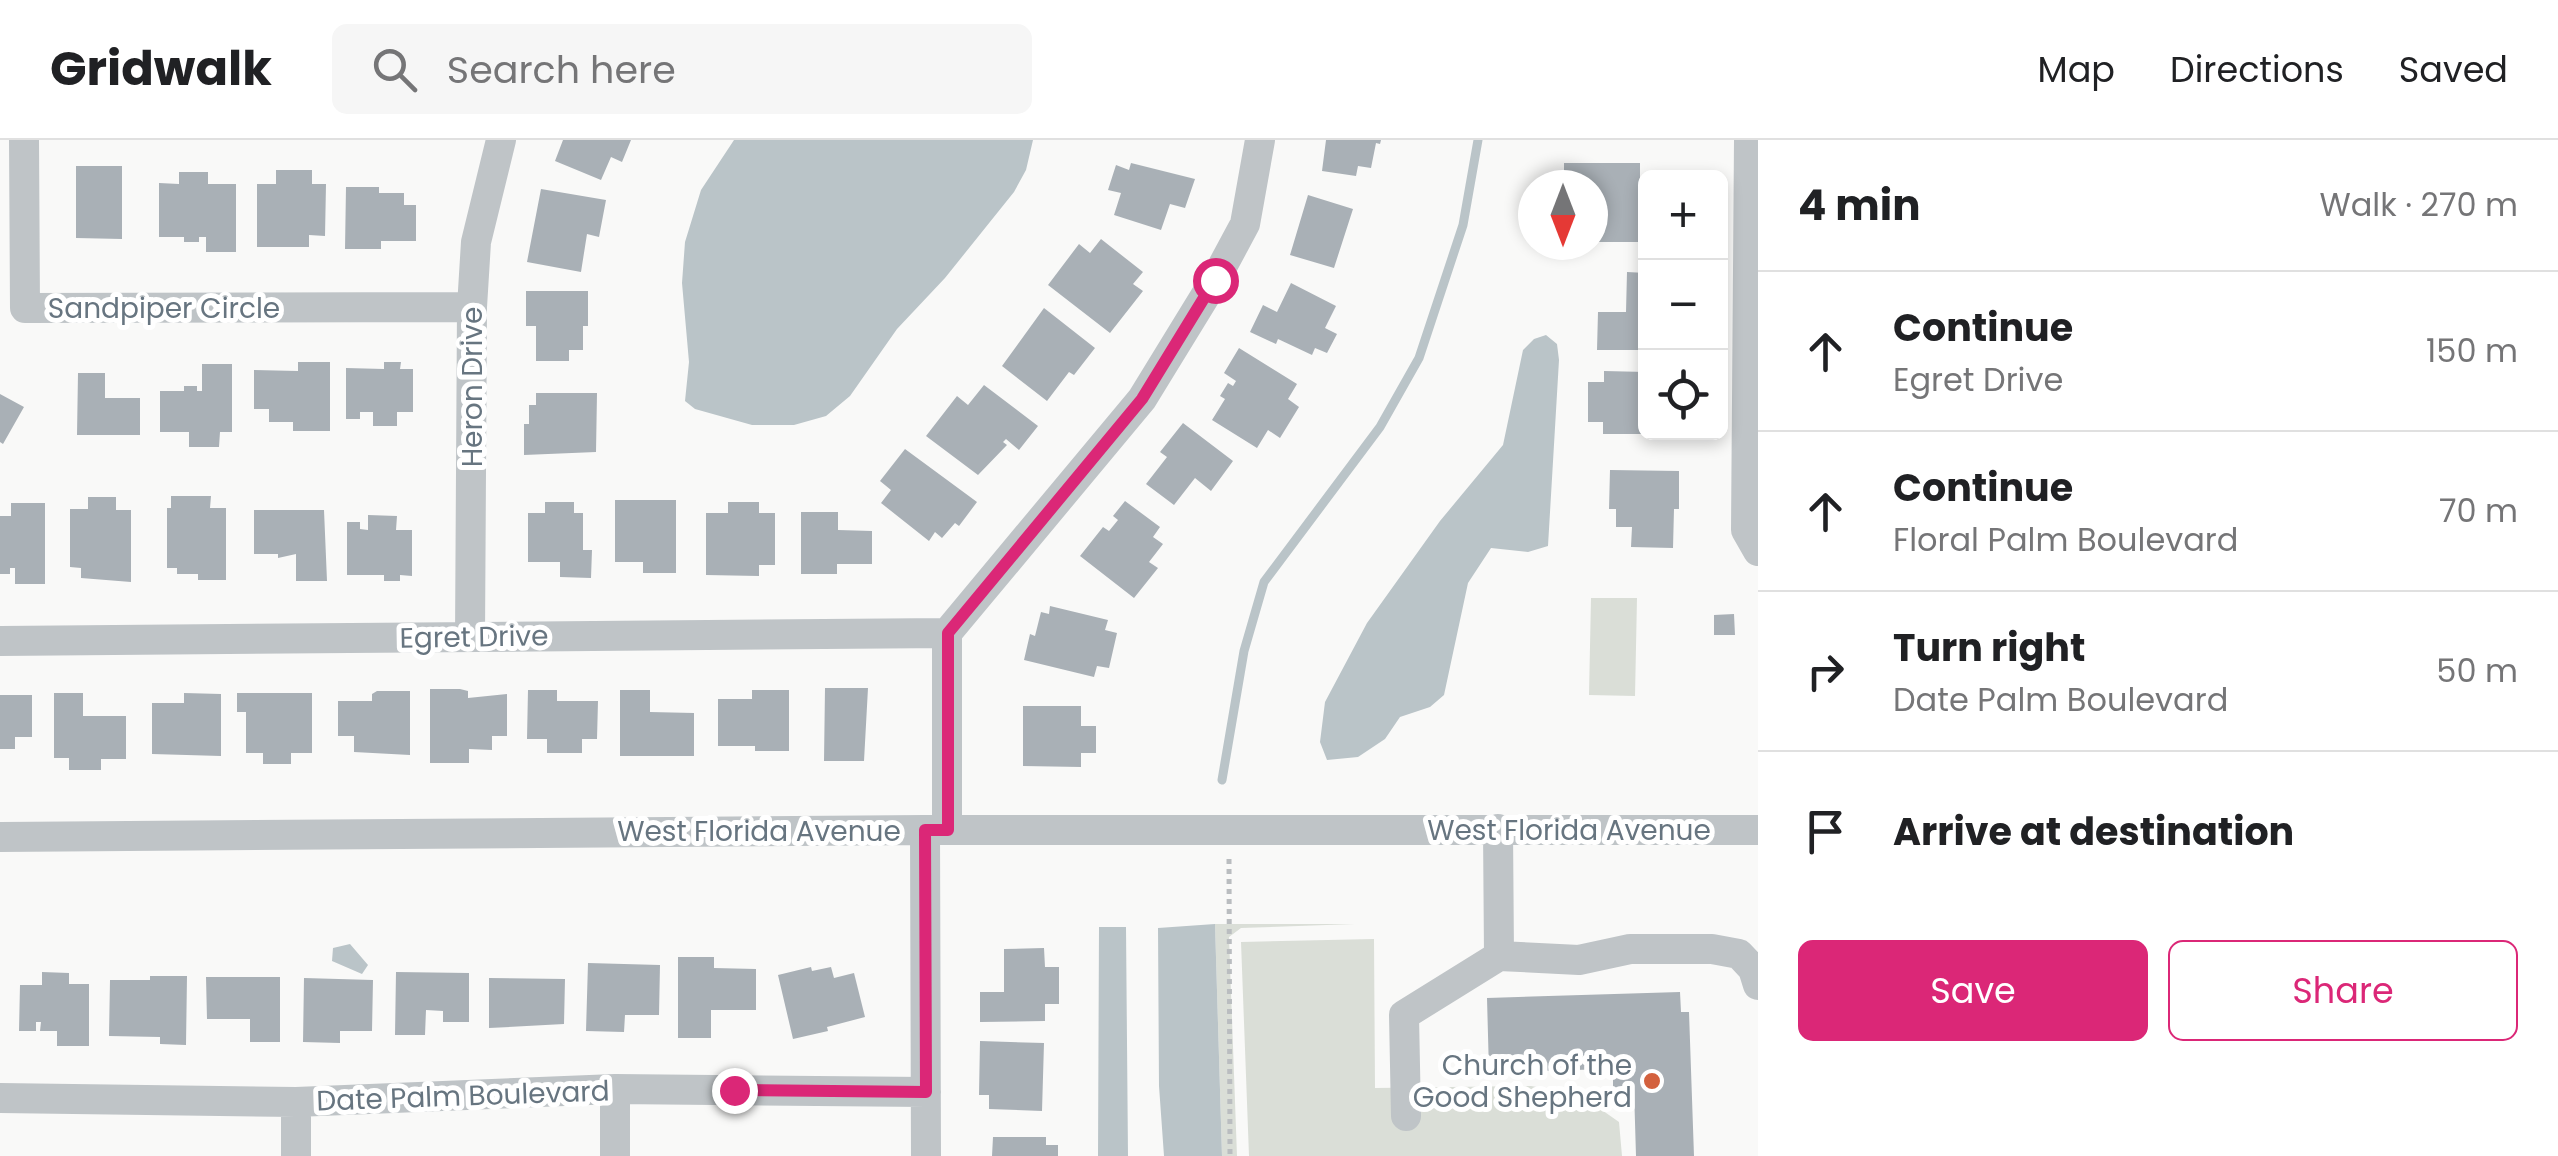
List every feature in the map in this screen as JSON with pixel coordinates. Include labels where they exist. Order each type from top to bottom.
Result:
[{"type":"street","name":"Sandpiper Circle","points":[[24,140],[25,308],[472,307]]},
{"type":"street","name":"Heron Drive","points":[[470,636],[472,307],[476,242],[501,140]]},
{"type":"street","points":[[926,1156],[936,830],[948,633],[1142,399],[1245,224],[1260,140]]},
{"type":"street","points":[[1750,140],[1753,234],[1746,530],[1758,551]]},
{"type":"street","name":"Egret Drive","points":[[0,641],[948,633]]},
{"type":"street","points":[[1498,829],[1498,956]]},
{"type":"street","name":"West Florida Avenue","points":[[0,837],[936,830],[1758,830]]},
{"type":"street","points":[[1406,1116],[1404,1014],[1498,956],[1579,960],[1630,949],[1712,949],[1738,954],[1753,969],[1758,985]]},
{"type":"street","points":[[615,1090],[615,1156]]},
{"type":"street","name":"Date Palm Boulevard","points":[[0,1098],[296,1102],[615,1090],[926,1092]]},
{"type":"street","points":[[296,1102],[296,1156]]},
{"type":"path","points":[[1228,830],[1230,1156]]},
{"type":"shaded area","points":[[734,140],[1033,140],[1026,170],[1014,192],[945,278],[897,329],[850,396],[826,416],[794,425],[752,425],[695,409],[685,401],[689,362],[682,283],[685,242],[701,190]]},
{"type":"shaded area","points":[[1546,335],[1557,344],[1559,360],[1548,546],[1528,552],[1491,548],[1468,583],[1444,695],[1430,707],[1400,717],[1385,739],[1358,757],[1327,760],[1320,742],[1325,702],[1367,623],[1440,521],[1503,445],[1523,350],[1534,339]]},
{"type":"shaded area","points":[[1591,598],[1637,598],[1635,696],[1589,695]]},
{"type":"shaded area","points":[[1215,924],[1355,924],[1241,928],[1229,937],[1237,1156],[1222,1156]]},
{"type":"shaded area","points":[[1215,924],[1222,1156],[1164,1156],[1159,1086],[1158,928]]},
{"type":"shaded area","points":[[1099,927],[1126,927],[1128,1156],[1098,1156]]},
{"type":"shaded area","points":[[1374,939],[1375,1088],[1531,1086],[1579,1094],[1619,1122],[1622,1156],[1249,1156],[1241,942]]},
{"type":"shaded area","points":[[350,944],[368,965],[362,974],[332,961],[333,948]]},
{"type":"building","points":[[563,140],[631,140],[622,162],[611,157],[601,180],[555,161]]},
{"type":"building","points":[[1326,140],[1381,140],[1376,143],[1371,168],[1358,166],[1356,176],[1322,171]]},
{"type":"building","points":[[1131,163],[1195,179],[1185,208],[1170,204],[1161,230],[1114,215],[1121,193],[1108,190],[1116,165],[1129,170]]},
{"type":"building","points":[[1564,163],[1640,163],[1638,242],[1608,242],[1608,170],[1564,170]]},
{"type":"building","points":[[76,166],[122,166],[122,239],[76,238]]},
{"type":"building","points":[[276,170],[312,170],[312,184],[326,184],[325,236],[309,235],[309,247],[257,247],[257,184],[276,184]]},
{"type":"building","points":[[179,172],[208,172],[208,184],[236,184],[236,252],[206,252],[206,237],[199,237],[199,242],[184,242],[184,237],[159,237],[159,183],[179,184]]},
{"type":"building","points":[[346,187],[379,187],[379,193],[404,193],[404,205],[416,205],[416,241],[381,241],[381,249],[345,249]]},
{"type":"building","points":[[541,189],[606,200],[599,237],[587,234],[581,272],[527,262]]},
{"type":"building","points":[[1308,195],[1353,209],[1334,268],[1290,255]]},
{"type":"building","points":[[1101,239],[1143,272],[1133,284],[1143,291],[1110,333],[1048,285],[1079,244],[1090,253]]},
{"type":"building","points":[[1627,272],[1638,273],[1638,350],[1597,350],[1598,312],[1626,312]]},
{"type":"building","points":[[1291,283],[1336,306],[1325,328],[1337,334],[1327,353],[1315,348],[1312,355],[1278,339],[1276,344],[1250,332],[1263,305],[1277,312]]},
{"type":"building","points":[[526,291],[588,291],[583,350],[569,350],[569,361],[536,361],[536,326],[526,326]]},
{"type":"building","points":[[1044,308],[1095,348],[1074,375],[1069,372],[1047,401],[1002,366]]},
{"type":"building","points":[[1239,348],[1297,384],[1288,399],[1299,407],[1280,438],[1268,430],[1257,448],[1212,420],[1225,399],[1220,396],[1228,383],[1233,386],[1236,381],[1224,373]]},
{"type":"building","points":[[298,362],[330,362],[330,431],[293,431],[293,422],[269,422],[269,409],[254,409],[254,370],[298,371]]},
{"type":"building","points":[[384,362],[401,362],[400,369],[413,369],[413,412],[397,412],[397,426],[373,426],[373,412],[360,412],[360,419],[346,419],[346,368],[384,369]]},
{"type":"building","points":[[202,364],[232,364],[232,432],[220,432],[219,447],[189,447],[189,432],[160,432],[160,391],[184,391],[184,386],[197,386],[197,391],[202,391]]},
{"type":"building","points":[[1604,371],[1638,372],[1638,434],[1603,434],[1603,422],[1588,422],[1588,382],[1604,382]]},
{"type":"building","points":[[78,373],[105,373],[105,398],[140,398],[140,435],[77,435]]},
{"type":"building","points":[[984,385],[1038,426],[1019,450],[1006,439],[1003,442],[1007,445],[978,475],[926,436],[957,396],[968,405]]},
{"type":"building","points":[[536,393],[597,393],[596,452],[524,455],[524,424],[529,424],[529,405],[536,405]]},
{"type":"building","points":[[0,394],[24,407],[3,444],[0,442]]},
{"type":"building","points":[[1183,423],[1233,461],[1211,491],[1195,478],[1174,505],[1146,484],[1167,457],[1160,452]]},
{"type":"building","points":[[905,449],[977,502],[959,526],[955,523],[942,538],[935,532],[929,541],[881,503],[891,490],[880,481]]},
{"type":"building","points":[[1610,470],[1679,471],[1673,548],[1631,547],[1632,527],[1616,527],[1616,509],[1609,509]]},
{"type":"building","points":[[171,496],[211,496],[210,508],[226,508],[226,580],[198,580],[198,574],[177,574],[177,568],[167,568],[167,508],[171,508]]},
{"type":"building","points":[[88,497],[116,497],[116,510],[131,510],[131,582],[81,578],[81,568],[70,567],[70,509],[88,509]]},
{"type":"building","points":[[615,500],[676,500],[676,573],[643,573],[643,562],[615,562]]},
{"type":"building","points":[[1125,501],[1160,527],[1153,537],[1163,544],[1149,562],[1158,568],[1134,598],[1080,556],[1103,527],[1109,531],[1118,520],[1113,516]]},
{"type":"building","points":[[545,502],[574,502],[574,513],[583,513],[583,550],[592,550],[591,578],[560,577],[560,562],[528,562],[528,513],[545,513]]},
{"type":"building","points":[[728,502],[759,502],[759,513],[775,513],[775,565],[759,565],[759,576],[706,575],[706,513],[728,513]]},
{"type":"building","points":[[11,503],[45,503],[45,584],[15,584],[15,568],[10,568],[10,574],[0,574],[0,516],[11,516]]},
{"type":"building","points":[[254,510],[324,510],[327,581],[296,581],[296,554],[278,558],[278,554],[254,554]]},
{"type":"building","points":[[801,512],[838,512],[838,530],[872,531],[872,564],[837,564],[837,574],[801,574]]},
{"type":"building","points":[[368,515],[397,516],[396,530],[412,530],[412,576],[400,575],[400,581],[384,581],[384,575],[347,575],[347,522],[360,522],[360,529],[368,530]]},
{"type":"building","points":[[1050,606],[1108,620],[1105,630],[1117,633],[1109,668],[1097,666],[1094,677],[1024,660],[1030,634],[1035,636],[1041,612],[1049,614]]},
{"type":"building","points":[[1734,614],[1735,635],[1714,635],[1714,615]]},
{"type":"building","points":[[825,688],[868,688],[864,761],[824,761]]},
{"type":"building","points":[[430,689],[460,689],[468,691],[468,698],[507,694],[507,736],[492,736],[492,750],[469,749],[469,763],[430,763]]},
{"type":"building","points":[[528,690],[557,690],[557,701],[598,701],[597,739],[582,739],[582,753],[547,753],[547,739],[527,739]]},
{"type":"building","points":[[620,690],[650,690],[650,712],[694,713],[694,756],[620,756]]},
{"type":"building","points":[[752,690],[789,690],[789,751],[718,746],[718,699],[752,699]]},
{"type":"building","points":[[410,691],[410,755],[354,752],[354,736],[338,736],[338,701],[372,701],[372,694]]},
{"type":"building","points":[[54,693],[83,693],[83,716],[126,716],[126,759],[101,759],[101,770],[69,770],[69,758],[54,758]]},
{"type":"building","points":[[184,693],[221,694],[221,756],[152,754],[152,703],[184,703]]},
{"type":"building","points":[[237,693],[312,693],[312,753],[291,753],[291,764],[263,764],[263,753],[246,753],[246,712],[237,712]]},
{"type":"building","points":[[0,695],[32,695],[32,737],[15,737],[15,749],[0,749]]},
{"type":"building","points":[[1023,706],[1081,706],[1081,726],[1096,726],[1096,753],[1081,753],[1081,767],[1023,766]]},
{"type":"building","points":[[1044,948],[1045,967],[1059,967],[1059,1004],[1045,1004],[1045,1021],[980,1022],[980,992],[1004,992],[1004,949]]},
{"type":"building","points":[[678,957],[714,957],[714,968],[756,969],[756,1010],[711,1010],[711,1038],[678,1038]]},
{"type":"building","points":[[588,963],[660,965],[659,1015],[625,1015],[624,1032],[586,1031]]},
{"type":"building","points":[[811,967],[812,971],[831,967],[834,978],[854,973],[865,1017],[793,1039],[778,975]]},
{"type":"building","points":[[42,972],[69,973],[69,984],[89,984],[89,1046],[57,1046],[57,1031],[40,1031],[41,1022],[36,1022],[36,1031],[19,1031],[20,985],[42,985]]},
{"type":"building","points":[[396,972],[469,973],[469,1022],[443,1022],[443,1011],[426,1010],[425,1035],[395,1035]]},
{"type":"building","points":[[150,976],[187,976],[186,1045],[160,1044],[160,1037],[109,1036],[110,980],[150,980]]},
{"type":"building","points":[[206,977],[280,977],[280,1042],[250,1042],[250,1019],[207,1019]]},
{"type":"building","points":[[304,978],[373,980],[372,1031],[340,1031],[340,1043],[303,1042]]},
{"type":"building","points":[[489,978],[565,979],[564,1024],[489,1028]]},
{"type":"building","name":"Church of the Good Shepherd","points":[[1680,992],[1681,1012],[1689,1012],[1694,1156],[1636,1156],[1634,1089],[1613,1090],[1613,1069],[1489,1072],[1487,998]]},
{"type":"building","points":[[980,1041],[1044,1043],[1042,1111],[989,1109],[989,1095],[979,1095]]},
{"type":"building","points":[[993,1137],[1046,1137],[1046,1145],[1058,1145],[1058,1156],[992,1156]]},
{"type":"waterway","points":[[1222,780],[1244,651],[1264,582],[1380,427],[1419,358],[1463,225],[1478,140]]},
{"type":"place","name":"Church of the Good Shepherd","points":[[1652,1081]]},
{"type":"route","points":[[734,1090],[926,1092],[925,830],[948,830],[948,633],[1142,399],[1215,280]]}]
